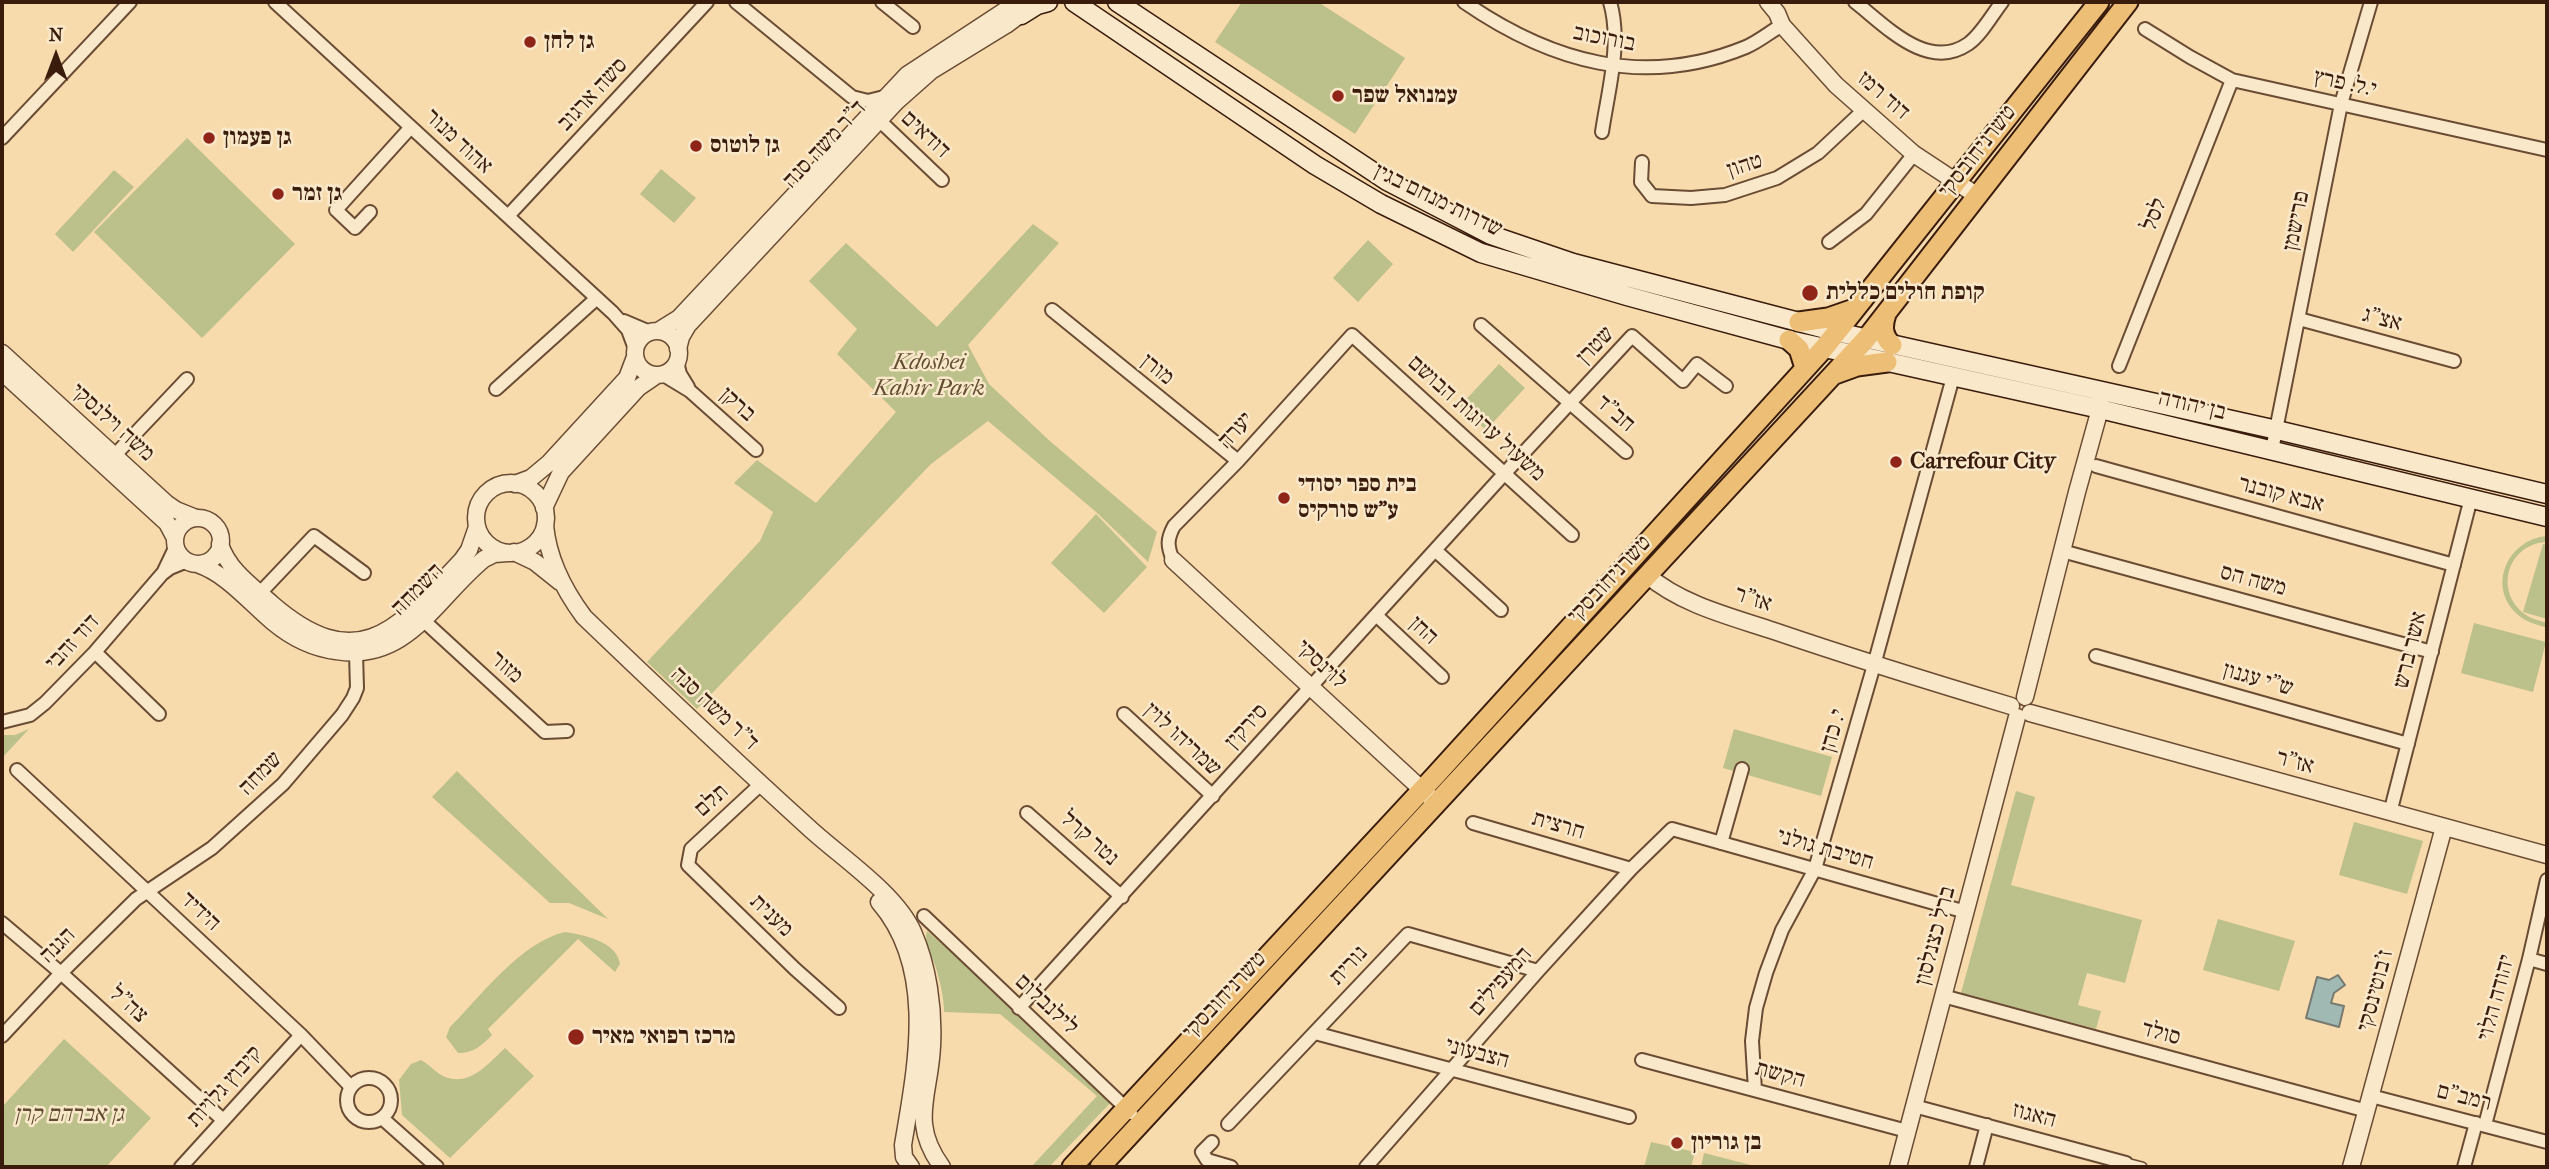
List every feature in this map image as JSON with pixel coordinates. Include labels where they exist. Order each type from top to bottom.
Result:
[{"type":"main road","points":[[1018,5],[1048,2]]},
{"type":"main road","name":"שדרות מנחם בגין","points":[[1063,2],[1079,6],[1315,165],[1381,204],[1481,253],[1627,296],[1824,348]]},
{"type":"main road","name":"שדרות מנחם בגין","points":[[1117,2],[1387,181],[1491,235],[1573,263],[1866,338]]},
{"type":"main road","name":"טשרניחובסקי","points":[[1072,1167],[1422,790],[1824,348],[2099,2]]},
{"type":"main road","name":"טשרניחובסקי","points":[[1100,1167],[1866,338],[2128,2]]},
{"type":"main road","points":[[1799,322],[1837,316],[1861,304]]},
{"type":"main road","points":[[1831,376],[1890,353],[1884,335],[1883,322],[1886,314]]},
{"type":"main road","name":"בן יהודה","points":[[1866,338],[1890,353],[1953,377],[2272,450],[2547,517]]},
{"type":"main road","points":[[1789,340],[1799,349],[1805,368]]},
{"type":"main road","name":"בן יהודה","points":[[1824,348],[1851,354],[1890,353],[2096,390],[2547,494]]},
{"type":"street","name":"אהוד מנור","points":[[275,2],[597,298],[628,330],[635,353]]},
{"type":"street","name":"סשה ארגוב","points":[[508,216],[707,2]]},
{"type":"street","points":[[736,2],[852,97],[859,111],[857,126]]},
{"type":"street","points":[[882,2],[913,27]]},
{"type":"street","name":"ד\"ר משה סנה","points":[[654,332],[679,318],[884,97],[924,62],[1018,5],[1035,2]]},
{"type":"street","name":"בורוכוב","points":[[1464,2],[1523,38],[1582,60],[1622,68],[1711,59],[1748,46],[1776,10]]},
{"type":"street","points":[[1602,132],[1612,66],[1614,32],[1610,2]]},
{"type":"street","points":[[1855,2],[1913,46],[1933,52],[1953,51],[1969,44],[2002,2]]},
{"type":"street","name":"פרישמן","points":[[2272,450],[2341,104],[2371,2]]},
{"type":"street","points":[[2,138],[126,3]]},
{"type":"street","name":"ד\"ר משה סנה","points":[[678,356],[681,337],[688,325],[878,120],[930,71],[1018,5]]},
{"type":"street","name":"דוד רמז","points":[[1776,10],[1836,85],[1914,154],[1976,195]]},
{"type":"street","name":"י.ל. פרץ","points":[[2145,29],[2232,80],[2547,150]]},
{"type":"street","name":"לסל","points":[[2119,366],[2232,80]]},
{"type":"street","points":[[852,97],[867,101],[884,97]]},
{"type":"street","name":"טהון","points":[[1642,162],[1641,181],[1652,195],[1690,198],[1725,195],[1777,178],[1787,172],[1818,153],[1864,110]]},
{"type":"street","name":"דודאים","points":[[878,120],[942,180]]},
{"type":"street","points":[[370,212],[355,228],[336,210],[411,127]]},
{"type":"street","points":[[1829,242],[1866,214],[1914,154]]},
{"type":"street","points":[[496,389],[597,298]]},
{"type":"street","name":"מורן","points":[[1052,310],[1238,461]]},
{"type":"street","name":"אהוד מנור","points":[[612,313],[634,327],[654,332]]},
{"type":"street","name":"אצ\"ג","points":[[2298,319],[2454,361]]},
{"type":"street","name":"חב\"ד","points":[[1481,325],[1626,452]]},
{"type":"street","points":[[654,332],[672,337],[678,356],[673,368],[638,388],[561,472],[550,491],[540,537],[534,544],[527,549],[511,553],[491,547],[484,541],[477,527],[476,513],[480,501],[496,486],[515,484],[531,478],[549,463],[627,377],[638,342],[654,332]]},
{"type":"street","name":"יערה","points":[[1173,560],[1167,546],[1168,536],[1174,526],[1238,461],[1352,335]]},
{"type":"street","name":"משעול ערוגות הבושם","points":[[1352,335],[1572,535]]},
{"type":"street","name":"שטרן","points":[[1504,474],[1632,337],[1683,381],[1698,364],[1726,386]]},
{"type":"street","name":"משה וילנסקי","points":[[2,353],[166,503],[196,518]]},
{"type":"street","points":[[635,353],[641,369],[647,373],[660,374]]},
{"type":"street","name":"ברקן","points":[[678,356],[680,374],[690,391]]},
{"type":"street","name":"משה וילנסקי","points":[[2,372],[167,523],[175,543]]},
{"type":"street","name":"ברקן","points":[[660,374],[690,391],[756,450]]},
{"type":"street","name":"י. כהן","points":[[1755,1090],[1752,1041],[1756,1008],[1782,930],[1815,869],[1953,377]]},
{"type":"street","points":[[114,456],[187,379]]},
{"type":"street","points":[[2019,712],[2031,704],[2025,697],[2100,410],[2100,397],[2096,390]]},
{"type":"street","name":"אבא קובנר","points":[[2096,466],[2455,565]]},
{"type":"street","name":"סירקין","points":[[1019,1008],[1504,474]]},
{"type":"street","points":[[515,484],[530,489],[539,498],[545,517]]},
{"type":"street","name":"אשר ברש","points":[[2390,813],[2471,498]]},
{"type":"street","name":"ד\"ר משה סנה","points":[[545,517],[551,558],[584,617],[761,785],[877,887],[895,905],[912,929],[922,958],[930,1006],[932,1045],[922,1128],[942,1167]]},
{"type":"street","points":[[196,518],[212,523],[220,537],[224,556],[235,570],[286,616],[319,635],[356,647],[315,647],[279,627],[215,570],[180,556],[175,543],[183,523],[196,518]]},
{"type":"street","name":"השמחה","points":[[356,647],[411,615],[462,560],[469,550],[477,527]]},
{"type":"street","points":[[260,593],[314,536],[364,573]]},
{"type":"street","name":"דוד זהבי","points":[[162,574],[175,543]]},
{"type":"street","points":[[192,563],[213,559],[220,544]]},
{"type":"street","points":[[1435,550],[1501,610]]},
{"type":"street","name":"משה הס","points":[[2062,551],[2432,652]]},
{"type":"street","name":"ד\"ר משה סנה","points":[[511,553],[535,562],[550,572],[568,592]]},
{"type":"street","name":"השמחה","points":[[356,647],[384,648],[409,633],[484,559],[494,554],[511,553]]},
{"type":"street","name":"לוינסקי","points":[[1173,560],[1438,804]]},
{"type":"street","name":"דוד זהבי","points":[[2,722],[30,715],[46,703],[95,652],[162,574],[170,568],[192,563]]},
{"type":"street","name":"אז\"ר","points":[[1647,575],[1658,585],[1702,607],[2019,712],[2547,855]]},
{"type":"street","name":"החן","points":[[1376,615],[1442,677]]},
{"type":"street","name":"מזור","points":[[424,620],[545,732],[567,731]]},
{"type":"street","name":"שמחה","points":[[148,892],[212,848],[283,784],[342,715],[357,688],[356,647]]},
{"type":"street","points":[[95,652],[159,714]]},
{"type":"street","name":"ש\"י עגנון","points":[[2096,656],[2408,744]]},
{"type":"street","name":"ברל כצנלסון","points":[[1898,1167],[2019,712]]},
{"type":"street","name":"שמריהו לוין","points":[[1124,715],[1213,796]]},
{"type":"street","points":[[1721,843],[1742,769]]},
{"type":"street","name":"הידיד","points":[[17,770],[301,1035],[351,1087]]},
{"type":"street","name":"תלם","points":[[691,849],[761,785]]},
{"type":"street","name":"נטר קרל","points":[[1027,813],[1122,897]]},
{"type":"street","name":"חרצית","points":[[1473,823],[1631,869]]},
{"type":"street","name":"ז'בוטינסקי","points":[[2351,1167],[2444,827]]},
{"type":"street","name":"חטיבת גולני","points":[[1672,829],[1966,912]]},
{"type":"street","name":"המעפילים","points":[[1366,1167],[1538,971],[1631,869],[1672,829]]},
{"type":"street","name":"מענית","points":[[691,849],[688,865],[839,1008]]},
{"type":"street","name":"ד\"ר משה סנה","points":[[836,853],[886,909],[896,925],[909,959],[918,1045],[903,1145],[904,1157],[911,1167]]},
{"type":"street","name":"יהודה הלוי","points":[[2465,1167],[2529,959],[2547,880]]},
{"type":"street","name":"הגנה","points":[[2,1035],[125,909],[148,892]]},
{"type":"street","name":"לילנבלום","points":[[924,916],[1142,1122]]},
{"type":"street","name":"צה\"ל","points":[[2,923],[61,973],[223,1121]]},
{"type":"street","name":"נורית","points":[[1228,1124],[1408,934],[1538,971]]},
{"type":"street","points":[[2529,959],[2547,964]]},
{"type":"street","name":"סולד","points":[[1944,996],[2369,1104]]},
{"type":"street","name":"הצבעוני","points":[[1315,1033],[1629,1117]]},
{"type":"street","name":"קיבוץ גלויות","points":[[181,1167],[301,1035]]},
{"type":"street","name":"הקשת","points":[[1642,1060],[1908,1131]]},
{"type":"street","points":[[367,1078],[382,1082],[391,1097],[388,1112],[382,1118],[367,1122],[354,1115],[347,1102],[351,1087],[367,1078]]},
{"type":"street","name":"רמב\"ם","points":[[2369,1104],[2480,1124],[2547,1142]]},
{"type":"street","name":"האגוז","points":[[1914,1105],[2142,1167]]},
{"type":"street","points":[[382,1118],[437,1167]]},
{"type":"street","points":[[1976,1167],[1987,1125]]},
{"type":"street","points":[[1212,1142],[1202,1152],[1207,1160],[1231,1167]]},
{"type":"green space","name":"עמנואל שפר","points":[[1242,2],[1318,2],[1405,58],[1355,134],[1215,42]]},
{"type":"green space","points":[[187,138],[295,244],[202,338],[94,232]]},
{"type":"green space","points":[[661,169],[696,198],[674,223],[640,194]]},
{"type":"green space","points":[[114,170],[134,187],[73,252],[55,234]]},
{"type":"green space","name":"Kdoshei Kahir Park","points":[[1033,224],[1059,243],[968,345],[989,384],[1051,442],[1157,532],[1148,562],[1095,511],[988,421],[931,464],[697,709],[647,662],[760,541],[773,512],[734,483],[757,460],[816,503],[896,412],[837,354],[857,329],[809,281],[846,243],[937,327]]},
{"type":"green space","points":[[1368,240],[1393,264],[1358,302],[1333,278]]},
{"type":"green space","points":[[1499,364],[1525,388],[1486,430],[1460,406]]},
{"type":"green space","points":[[1096,514],[1147,567],[1104,613],[1051,563]]},
{"type":"green space","points":[[2547,536],[2547,542],[2534,544],[2515,558],[2508,579],[2514,602],[2525,614],[2547,623],[2547,628],[2527,621],[2517,614],[2503,590],[2503,577],[2506,565],[2522,545]]},
{"type":"green space","points":[[2543,544],[2547,545],[2547,619],[2523,612]]},
{"type":"green space","points":[[2474,623],[2546,642],[2533,692],[2461,673]]},
{"type":"green space","points":[[29,729],[2,758],[2,735],[15,735]]},
{"type":"green space","points":[[1734,729],[1832,757],[1821,796],[1723,768]]},
{"type":"green space","points":[[457,771],[608,919],[569,903],[550,903],[432,797]]},
{"type":"green space","points":[[2016,791],[2035,797],[2011,885],[2142,920],[2125,983],[2087,973],[2078,1005],[2101,1011],[2096,1029],[1961,993]]},
{"type":"green space","points":[[2354,822],[2423,841],[2407,894],[2339,875]]},
{"type":"green space","points":[[2218,919],[2295,941],[2279,991],[2203,970]]},
{"type":"green space","points":[[927,931],[1116,1097],[1049,1167],[1031,1167],[1097,1096],[1000,1014],[944,1012],[939,979],[927,945]]},
{"type":"green space","points":[[565,932],[598,940],[613,950],[620,964],[615,972],[578,939],[488,1029],[492,1035],[481,1046],[458,1053],[446,1037],[450,1027],[518,958],[549,938]]},
{"type":"green space","name":"גן אברהם קרן","points":[[64,1039],[151,1118],[106,1167],[2,1167],[2,1107]]},
{"type":"green space","points":[[505,1048],[534,1076],[450,1158],[402,1115],[399,1080],[411,1064],[421,1060],[443,1076],[452,1079],[470,1077]]},
{"type":"green space","points":[[1651,1142],[1695,1152],[1691,1167],[1644,1167]]},
{"type":"green space","points":[[1704,1153],[1751,1165],[1751,1167],[1701,1167]]},
{"type":"water","points":[[2338,975],[2345,985],[2334,993],[2331,1003],[2344,1006],[2339,1027],[2306,1018],[2317,977],[2329,980]]},
{"type":"place","name":"גן לחן","points":[[530,42]]},
{"type":"place","name":"עמנואל שפר","points":[[1338,96]]},
{"type":"place","name":"גן פעמון","points":[[209,138]]},
{"type":"place","name":"גן לוטוס","points":[[696,146]]},
{"type":"place","name":"גן זמר","points":[[278,194]]},
{"type":"place","name":"קופת חולים כללית","points":[[1810,293]]},
{"type":"place","name":"Carrefour City","points":[[1896,462]]},
{"type":"place","name":"בית ספר יסודי ע\"ש סורקיס","points":[[1284,498]]},
{"type":"place","name":"מרכז רפואי מאיר","points":[[576,1037]]},
{"type":"place","name":"בן גוריון","points":[[1677,1143]]}]
